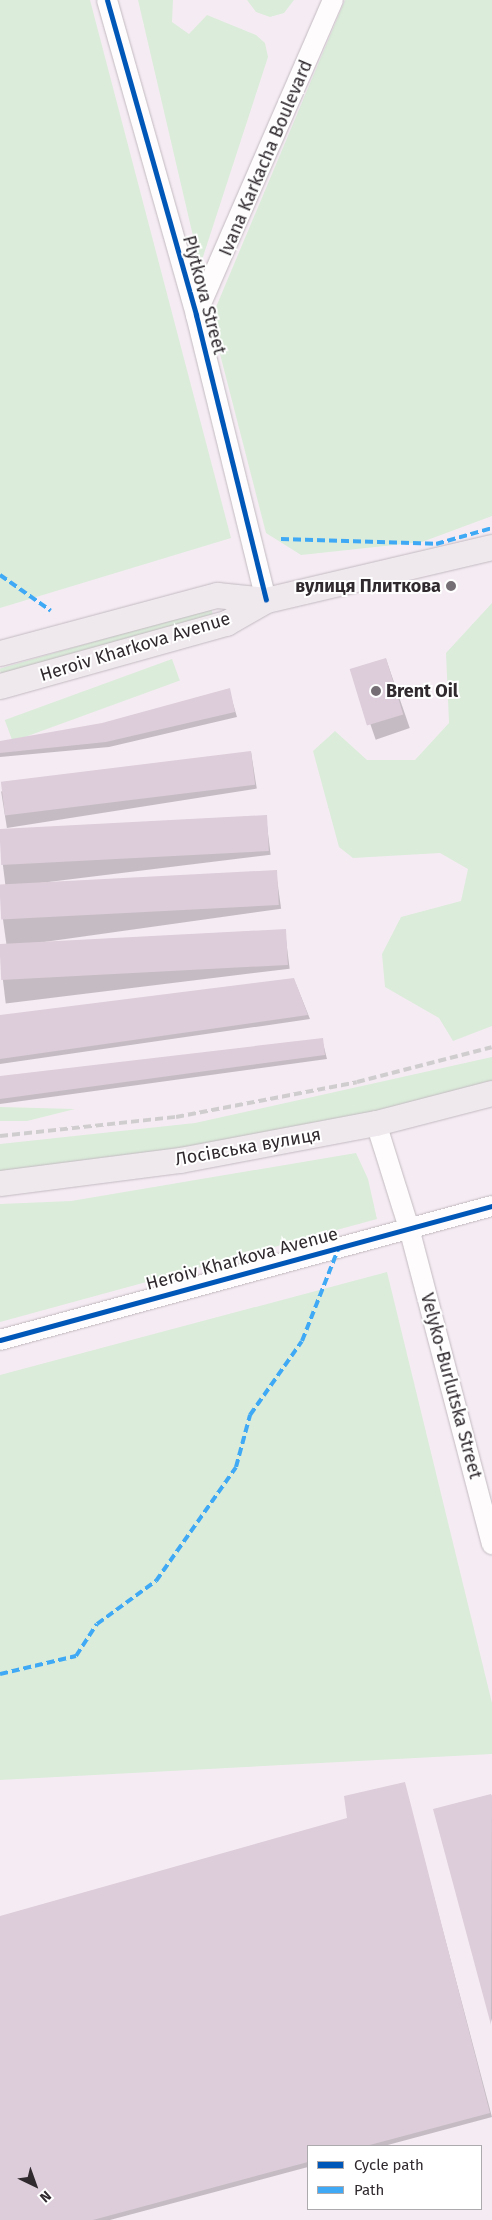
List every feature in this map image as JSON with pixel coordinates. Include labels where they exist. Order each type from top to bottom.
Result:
[{"type":"main road","name":"Heroiv Kharkova Avenue","points":[[0,686],[226,623],[266,600],[492,547]]},
{"type":"main road","name":"Heroiv Kharkova Avenue","points":[[0,653],[217,595],[266,600]]},
{"type":"main road","name":"Лосівська вулиця","points":[[0,1183],[180,1160],[376,1123],[492,1093]]},
{"type":"street","name":"Plytkova Street","points":[[107,0],[196,314],[266,600]]},
{"type":"street","name":"Ivana Karkacha Boulevard","points":[[196,314],[333,0]]},
{"type":"street","points":[[376,1123],[409,1228]]},
{"type":"street","name":"Heroiv Kharkova Avenue","points":[[0,1340],[492,1206]]},
{"type":"street","name":"Velyko-Burlutska Street","points":[[409,1228],[492,1544]]},
{"type":"green space","points":[[0,0],[90,0],[231,538],[0,608]]},
{"type":"green space","points":[[138,0],[173,0],[172,22],[189,34],[207,15],[256,35],[265,43],[268,57],[200,266]]},
{"type":"green space","points":[[247,0],[294,0],[284,13],[270,17],[256,12]]},
{"type":"green space","points":[[345,0],[492,0],[492,516],[422,542],[301,555],[266,533],[211,319]]},
{"type":"green space","points":[[492,603],[492,1026],[453,1041],[439,1018],[385,987],[382,954],[401,917],[461,901],[468,869],[440,853],[353,858],[339,847],[313,751],[335,731],[367,760],[415,760],[449,723],[446,653]]},
{"type":"green space","points":[[211,608],[213,615],[1,675],[0,669]]},
{"type":"green space","points":[[172,659],[180,681],[13,741],[5,720]]},
{"type":"green space","points":[[492,1057],[492,1082],[403,1110],[0,1179],[0,1144],[195,1123]]},
{"type":"green space","points":[[0,1107],[75,1109],[27,1121],[0,1121]]},
{"type":"green space","points":[[356,1153],[368,1179],[377,1219],[0,1322],[0,1204],[71,1201]]},
{"type":"green space","points":[[387,1272],[492,1703],[492,1754],[0,1780],[0,1375]]},
{"type":"building","name":"Brent Oil","points":[[386,658],[403,714],[367,726],[350,669]]},
{"type":"building","points":[[230,688],[235,712],[106,742],[0,753],[0,741],[102,723]]},
{"type":"building","points":[[251,751],[255,785],[5,815],[1,782]]},
{"type":"building","points":[[267,815],[269,851],[1,865],[0,829]]},
{"type":"building","points":[[277,870],[279,905],[1,920],[0,885]]},
{"type":"building","points":[[286,929],[288,965],[1,980],[0,944]]},
{"type":"building","points":[[294,978],[308,1015],[0,1059],[0,1015]]},
{"type":"building","points":[[323,1038],[325,1055],[0,1099],[0,1076]]},
{"type":"building","points":[[405,1782],[490,2113],[370,2145],[307,2145],[307,2162],[93,2220],[0,2220],[0,1916],[347,1818],[344,1796]]},
{"type":"building","points":[[491,1794],[492,1796],[491,2025],[433,1809]]},
{"type":"railway","points":[[0,1136],[176,1117],[357,1082],[492,1047]]},
{"type":"marked path","points":[[281,539],[436,544],[492,528]]},
{"type":"marked path","points":[[0,575],[51,611]]},
{"type":"marked path","points":[[0,1674],[76,1656],[97,1624],[156,1581],[236,1467],[250,1415],[302,1341],[339,1247]]},
{"type":"cycle path","points":[[107,0],[196,315],[266,600]]},
{"type":"cycle path","points":[[0,1340],[492,1206]]},
{"type":"place","name":"вулиця Плиткова","points":[[451,586]]},
{"type":"place","name":"Brent Oil","points":[[376,691]]}]
